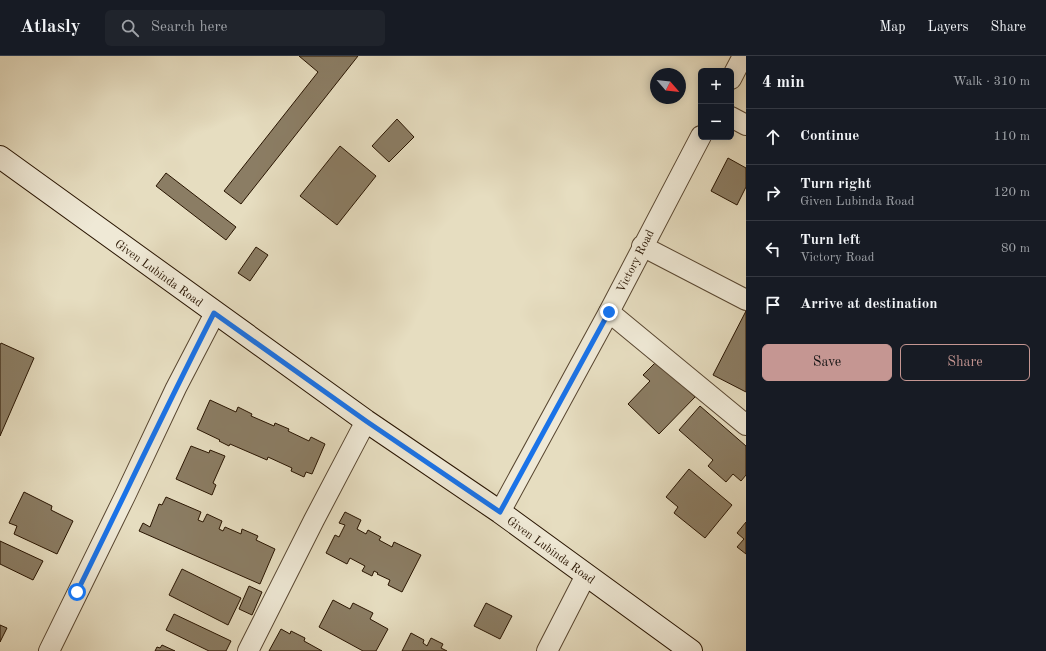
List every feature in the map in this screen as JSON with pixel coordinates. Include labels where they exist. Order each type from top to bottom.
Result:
[{"type":"street","points":[[734,73],[743,56]]},
{"type":"street","points":[[734,119],[746,125]]},
{"type":"street","name":"Victory Road","points":[[500,512],[609,312],[642,246],[699,140]]},
{"type":"street","name":"Given Lubinda Road","points":[[0,158],[366,421],[500,512],[691,651]]},
{"type":"street","points":[[642,246],[746,300]]},
{"type":"street","points":[[609,312],[746,425]]},
{"type":"street","points":[[49,651],[176,388],[214,313]]},
{"type":"street","points":[[248,651],[366,421]]},
{"type":"street","points":[[548,651],[586,575]]},
{"type":"building","points":[[299,56],[358,56],[241,204],[224,191],[318,72]]},
{"type":"building","points":[[397,119],[414,137],[389,162],[372,146]]},
{"type":"building","points":[[340,146],[376,176],[337,225],[300,196]]},
{"type":"building","points":[[728,158],[746,168],[746,187],[737,205],[711,191]]},
{"type":"building","points":[[166,173],[236,227],[226,240],[156,186]]},
{"type":"building","points":[[256,247],[268,255],[250,281],[238,273]]},
{"type":"building","points":[[746,311],[746,392],[713,375]]},
{"type":"building","points":[[1,343],[34,358],[0,436],[0,345]]},
{"type":"building","points":[[657,361],[695,397],[659,434],[628,404],[650,381],[643,375]]},
{"type":"building","points":[[210,400],[236,412],[238,407],[252,414],[251,416],[274,426],[275,423],[289,429],[288,431],[309,441],[311,437],[325,444],[312,474],[306,472],[304,477],[291,471],[292,468],[268,457],[267,460],[230,444],[229,446],[197,429]]},
{"type":"building","points":[[700,406],[746,446],[746,475],[741,481],[733,474],[726,482],[708,466],[713,460],[679,430]]},
{"type":"building","points":[[191,446],[209,453],[210,450],[225,456],[213,483],[216,485],[212,495],[176,479]]},
{"type":"building","points":[[689,469],[732,505],[705,538],[674,513],[678,507],[666,497]]},
{"type":"building","points":[[24,492],[52,506],[51,510],[73,521],[57,554],[14,534],[17,526],[9,523]]},
{"type":"building","points":[[166,497],[201,512],[198,520],[203,522],[207,514],[222,521],[219,529],[223,531],[225,527],[241,534],[242,529],[258,536],[256,540],[275,549],[260,584],[139,531],[143,523],[150,527],[159,504],[162,505]]},
{"type":"building","points":[[345,512],[361,520],[357,529],[366,534],[368,530],[381,537],[379,540],[392,547],[394,542],[421,555],[402,592],[388,585],[390,580],[377,574],[378,573],[374,571],[372,576],[362,571],[365,566],[350,558],[347,564],[326,553],[335,535],[339,537],[345,525],[339,523]]},
{"type":"building","points":[[746,522],[746,554],[737,547],[744,539],[737,533]]},
{"type":"building","points":[[0,541],[43,561],[33,580],[0,564]]},
{"type":"building","points":[[182,569],[241,598],[228,625],[169,595]]},
{"type":"building","points":[[249,586],[262,592],[252,615],[239,609]]},
{"type":"building","points":[[333,600],[350,609],[353,603],[373,613],[370,619],[388,629],[376,651],[363,651],[319,627]]},
{"type":"building","points":[[486,603],[512,616],[500,639],[474,626]]},
{"type":"building","points":[[174,614],[231,641],[226,651],[209,651],[166,630]]},
{"type":"building","points":[[0,625],[7,628],[0,642]]},
{"type":"building","points":[[281,629],[290,634],[291,631],[305,638],[304,641],[322,651],[269,651]]},
{"type":"building","points":[[411,633],[424,640],[423,643],[427,646],[431,638],[443,644],[441,648],[447,651],[402,651]]},
{"type":"building","points":[[162,645],[175,651],[155,651],[157,647],[160,648]]},
{"type":"route","points":[[77,592],[214,313],[366,421],[500,512],[609,312]]}]
